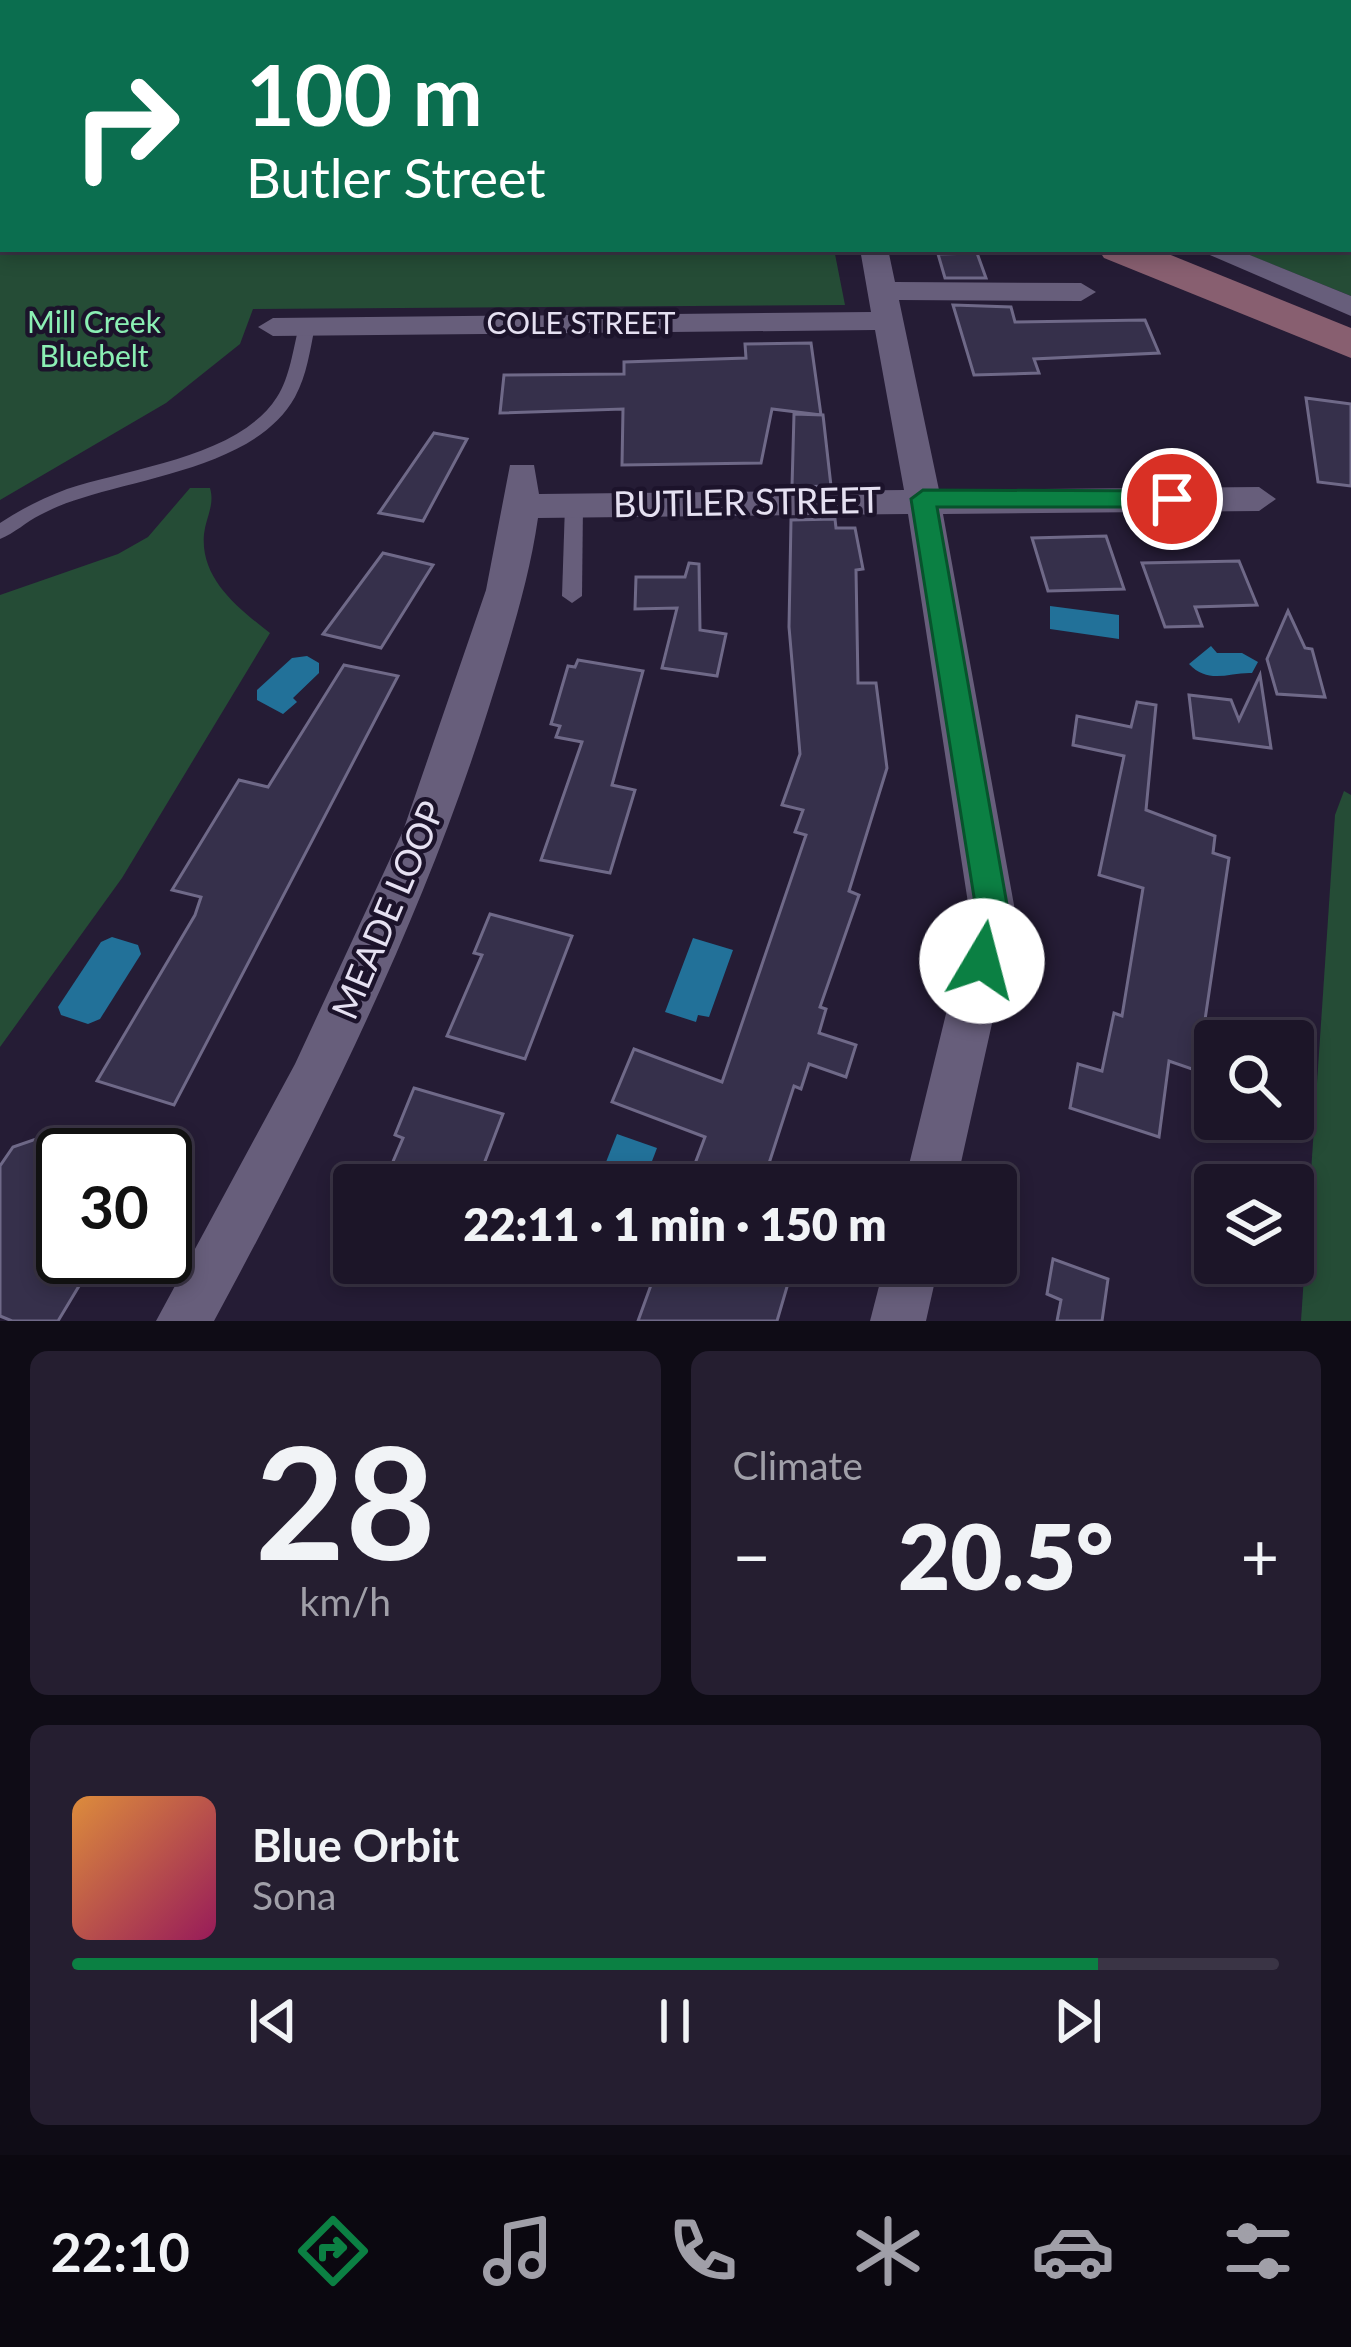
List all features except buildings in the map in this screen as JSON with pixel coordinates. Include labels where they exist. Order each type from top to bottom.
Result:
[{"type":"street","points":[[875,252],[923,499],[993,916],[935,1164]]},
{"type":"street","points":[[1130,252],[1351,308]]},
{"type":"street","points":[[1214,252],[1262,289],[1351,344]]},
{"type":"street","name":"COLE STREET","points":[[273,327],[886,306],[1081,292]]},
{"type":"street","name":"BUTLER STREET","points":[[523,489],[574,505],[1259,499]]},
{"type":"street","name":"MEADE LOOP","points":[[184,1321],[265,1176],[356,990],[428,823],[473,698],[523,489]]},
{"type":"street","points":[[898,1321],[907,1284]]},
{"type":"lane","points":[[0,532],[47,500],[213,451],[262,425],[292,386],[307,326]]},
{"type":"lane","points":[[572,596],[574,505]]},
{"type":"green space","name":"Mill Creek Bluebelt","points":[[0,252],[835,252],[845,305],[253,309],[240,344],[166,403],[0,500]]},
{"type":"green space","points":[[1241,252],[1351,252],[1351,296]]},
{"type":"green space","points":[[190,488],[210,488],[204,550],[215,579],[234,603],[270,633],[122,878],[0,1047],[0,595],[118,554],[148,537]]},
{"type":"green space","points":[[1344,791],[1351,795],[1351,1321],[1301,1321],[1303,1284],[1314,1284],[1312,1164],[1335,815]]},
{"type":"water","points":[[1050,606],[1119,615],[1119,639],[1050,629]]},
{"type":"water","points":[[1211,646],[1217,653],[1242,653],[1258,662],[1252,673],[1204,674],[1189,664]]},
{"type":"water","points":[[307,656],[319,663],[319,673],[293,698],[297,702],[283,714],[257,700],[257,690],[292,658]]},
{"type":"water","points":[[112,937],[138,945],[141,954],[100,1019],[88,1024],[61,1015],[58,1007],[101,942]]},
{"type":"water","points":[[693,938],[733,950],[709,1017],[698,1015],[696,1022],[665,1012]]},
{"type":"water","points":[[617,1134],[657,1148],[651,1164],[605,1164]]},
{"type":"route","points":[[982,961],[993,916],[923,499],[1172,499]]}]
